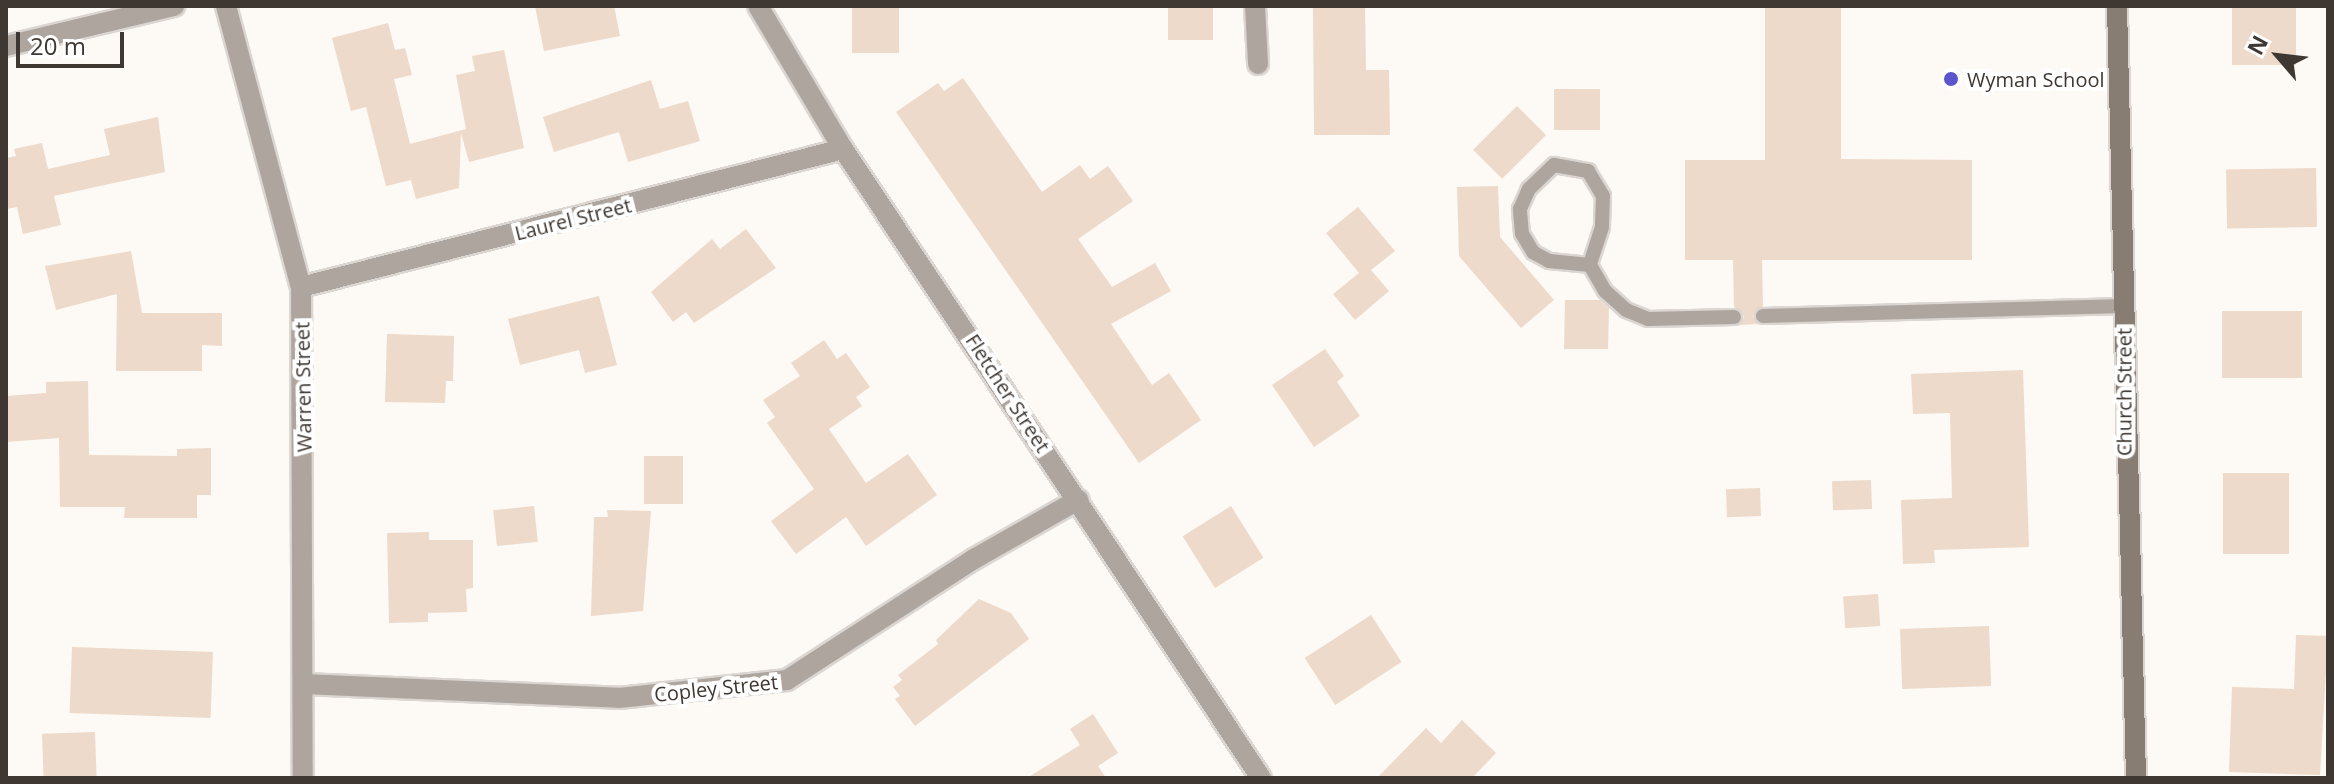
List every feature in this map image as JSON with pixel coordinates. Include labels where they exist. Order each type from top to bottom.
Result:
[{"type":"main road","name":"Church Street","points":[[2117,6],[2136,778]]},
{"type":"street","points":[[6,46],[174,6]]},
{"type":"street","name":"Warren Street","points":[[226,6],[301,287],[303,778]]},
{"type":"street","points":[[1255,6],[1258,64]]},
{"type":"street","name":"Fletcher Street","points":[[765,11],[843,149],[1261,778]]},
{"type":"street","name":"Laurel Street","points":[[301,287],[843,149]]},
{"type":"street","name":"Copley Street","points":[[304,684],[619,698],[787,680],[974,559],[1078,500]]},
{"type":"lane","points":[[1590,265],[1549,261],[1533,252],[1522,234],[1520,209],[1529,189],[1554,165],[1588,171],[1603,196],[1602,227],[1590,265],[1605,291],[1626,310],[1648,319],[1734,317]]},
{"type":"lane","points":[[1763,316],[2123,306]]},
{"type":"building","points":[[535,6],[614,6],[620,36],[544,51]]},
{"type":"building","points":[[852,6],[899,6],[899,53],[852,53]]},
{"type":"building","points":[[1168,6],[1213,6],[1213,40],[1168,40]]},
{"type":"building","points":[[1313,6],[1365,6],[1366,70],[1389,70],[1390,135],[1314,135]]},
{"type":"building","points":[[1765,6],[1841,6],[1841,159],[1972,160],[1972,260],[1762,260],[1763,306],[1753,316],[1758,324],[1740,325],[1744,316],[1734,307],[1733,260],[1685,260],[1685,160],[1765,160]]},
{"type":"building","points":[[2232,6],[2296,6],[2296,65],[2232,65]]},
{"type":"building","points":[[388,23],[395,50],[405,48],[412,75],[394,79],[410,144],[466,129],[456,75],[475,71],[472,56],[504,50],[524,148],[469,162],[461,133],[459,188],[416,199],[411,180],[386,186],[366,107],[351,111],[332,38]]},
{"type":"building","points":[[963,78],[1042,192],[1080,165],[1090,179],[1108,166],[1133,201],[1078,239],[1112,287],[1155,263],[1171,291],[1111,324],[1152,385],[1169,373],[1201,420],[1139,463],[896,112],[938,83],[944,91]]},
{"type":"building","points":[[651,80],[660,109],[688,101],[700,141],[628,162],[619,132],[554,152],[543,117]]},
{"type":"building","points":[[1554,89],[1600,89],[1600,130],[1554,130]]},
{"type":"building","points":[[1517,106],[1546,135],[1502,179],[1473,150]]},
{"type":"building","points":[[158,117],[165,172],[54,196],[61,225],[23,234],[17,207],[6,209],[6,158],[16,156],[14,149],[42,143],[48,169],[110,155],[104,129]]},
{"type":"building","points":[[2316,168],[2317,227],[2227,229],[2226,170]]},
{"type":"building","points":[[1498,186],[1500,237],[1554,300],[1521,328],[1459,256],[1457,187]]},
{"type":"building","points":[[1358,207],[1395,251],[1371,270],[1389,291],[1355,320],[1333,294],[1359,273],[1326,233]]},
{"type":"building","points":[[746,229],[776,268],[694,323],[686,312],[673,322],[651,292],[712,239],[720,249]]},
{"type":"building","points":[[131,251],[142,313],[222,313],[222,346],[202,345],[202,371],[116,371],[117,294],[56,310],[45,266]]},
{"type":"building","points":[[599,296],[617,365],[585,373],[579,350],[520,365],[508,319]]},
{"type":"building","points":[[1565,300],[1600,300],[1609,308],[1608,349],[1564,349]]},
{"type":"building","points":[[2222,311],[2302,311],[2302,378],[2222,378]]},
{"type":"building","points":[[387,334],[454,336],[453,381],[446,381],[445,403],[385,402]]},
{"type":"building","points":[[824,340],[837,359],[846,353],[870,387],[856,397],[862,406],[829,429],[866,483],[908,454],[937,495],[866,546],[846,517],[796,554],[771,521],[814,489],[767,423],[775,417],[763,400],[800,376],[791,363]]},
{"type":"building","points":[[1325,349],[1344,376],[1337,382],[1360,416],[1314,447],[1272,385]]},
{"type":"building","points":[[2023,370],[2029,547],[1934,550],[1935,563],[1903,564],[1901,500],[1952,498],[1950,413],[1913,414],[1911,374]]},
{"type":"building","points":[[88,381],[89,455],[177,456],[177,449],[211,448],[211,495],[197,495],[197,518],[124,518],[125,507],[60,507],[59,438],[6,442],[6,396],[46,393],[46,382]]},
{"type":"building","points":[[644,456],[683,456],[683,504],[644,504]]},
{"type":"building","points":[[2223,473],[2289,473],[2289,554],[2223,554]]},
{"type":"building","points":[[1871,480],[1872,509],[1833,510],[1832,481]]},
{"type":"building","points":[[1760,488],[1761,516],[1727,517],[1726,489]]},
{"type":"building","points":[[534,506],[538,542],[497,546],[493,510]]},
{"type":"building","points":[[1231,506],[1263,558],[1215,588],[1183,536]]},
{"type":"building","points":[[607,510],[651,511],[643,611],[591,616],[594,517],[608,517]]},
{"type":"building","points":[[429,532],[429,540],[473,540],[473,588],[466,589],[467,612],[428,613],[428,622],[389,623],[387,533]]},
{"type":"building","points":[[1878,594],[1880,626],[1845,628],[1843,596]]},
{"type":"building","points":[[979,599],[1011,613],[1029,639],[915,726],[895,699],[900,696],[893,687],[902,680],[898,675],[938,644],[936,640]]},
{"type":"building","points":[[1371,615],[1401,662],[1335,705],[1305,658]]},
{"type":"building","points":[[1989,626],[1991,686],[1902,689],[1900,629]]},
{"type":"building","points":[[2296,635],[2328,636],[2320,775],[2229,772],[2232,687],[2294,689]]},
{"type":"building","points":[[72,647],[213,652],[211,718],[70,713]]},
{"type":"building","points":[[1093,714],[1118,753],[1098,766],[1106,778],[1027,778],[1080,745],[1070,729]]},
{"type":"building","points":[[1462,720],[1496,753],[1472,778],[1377,778],[1426,728],[1441,743]]},
{"type":"building","points":[[95,732],[97,778],[44,778],[42,734]]},
{"type":"place","name":"Wyman School","points":[[1951,79]]}]
